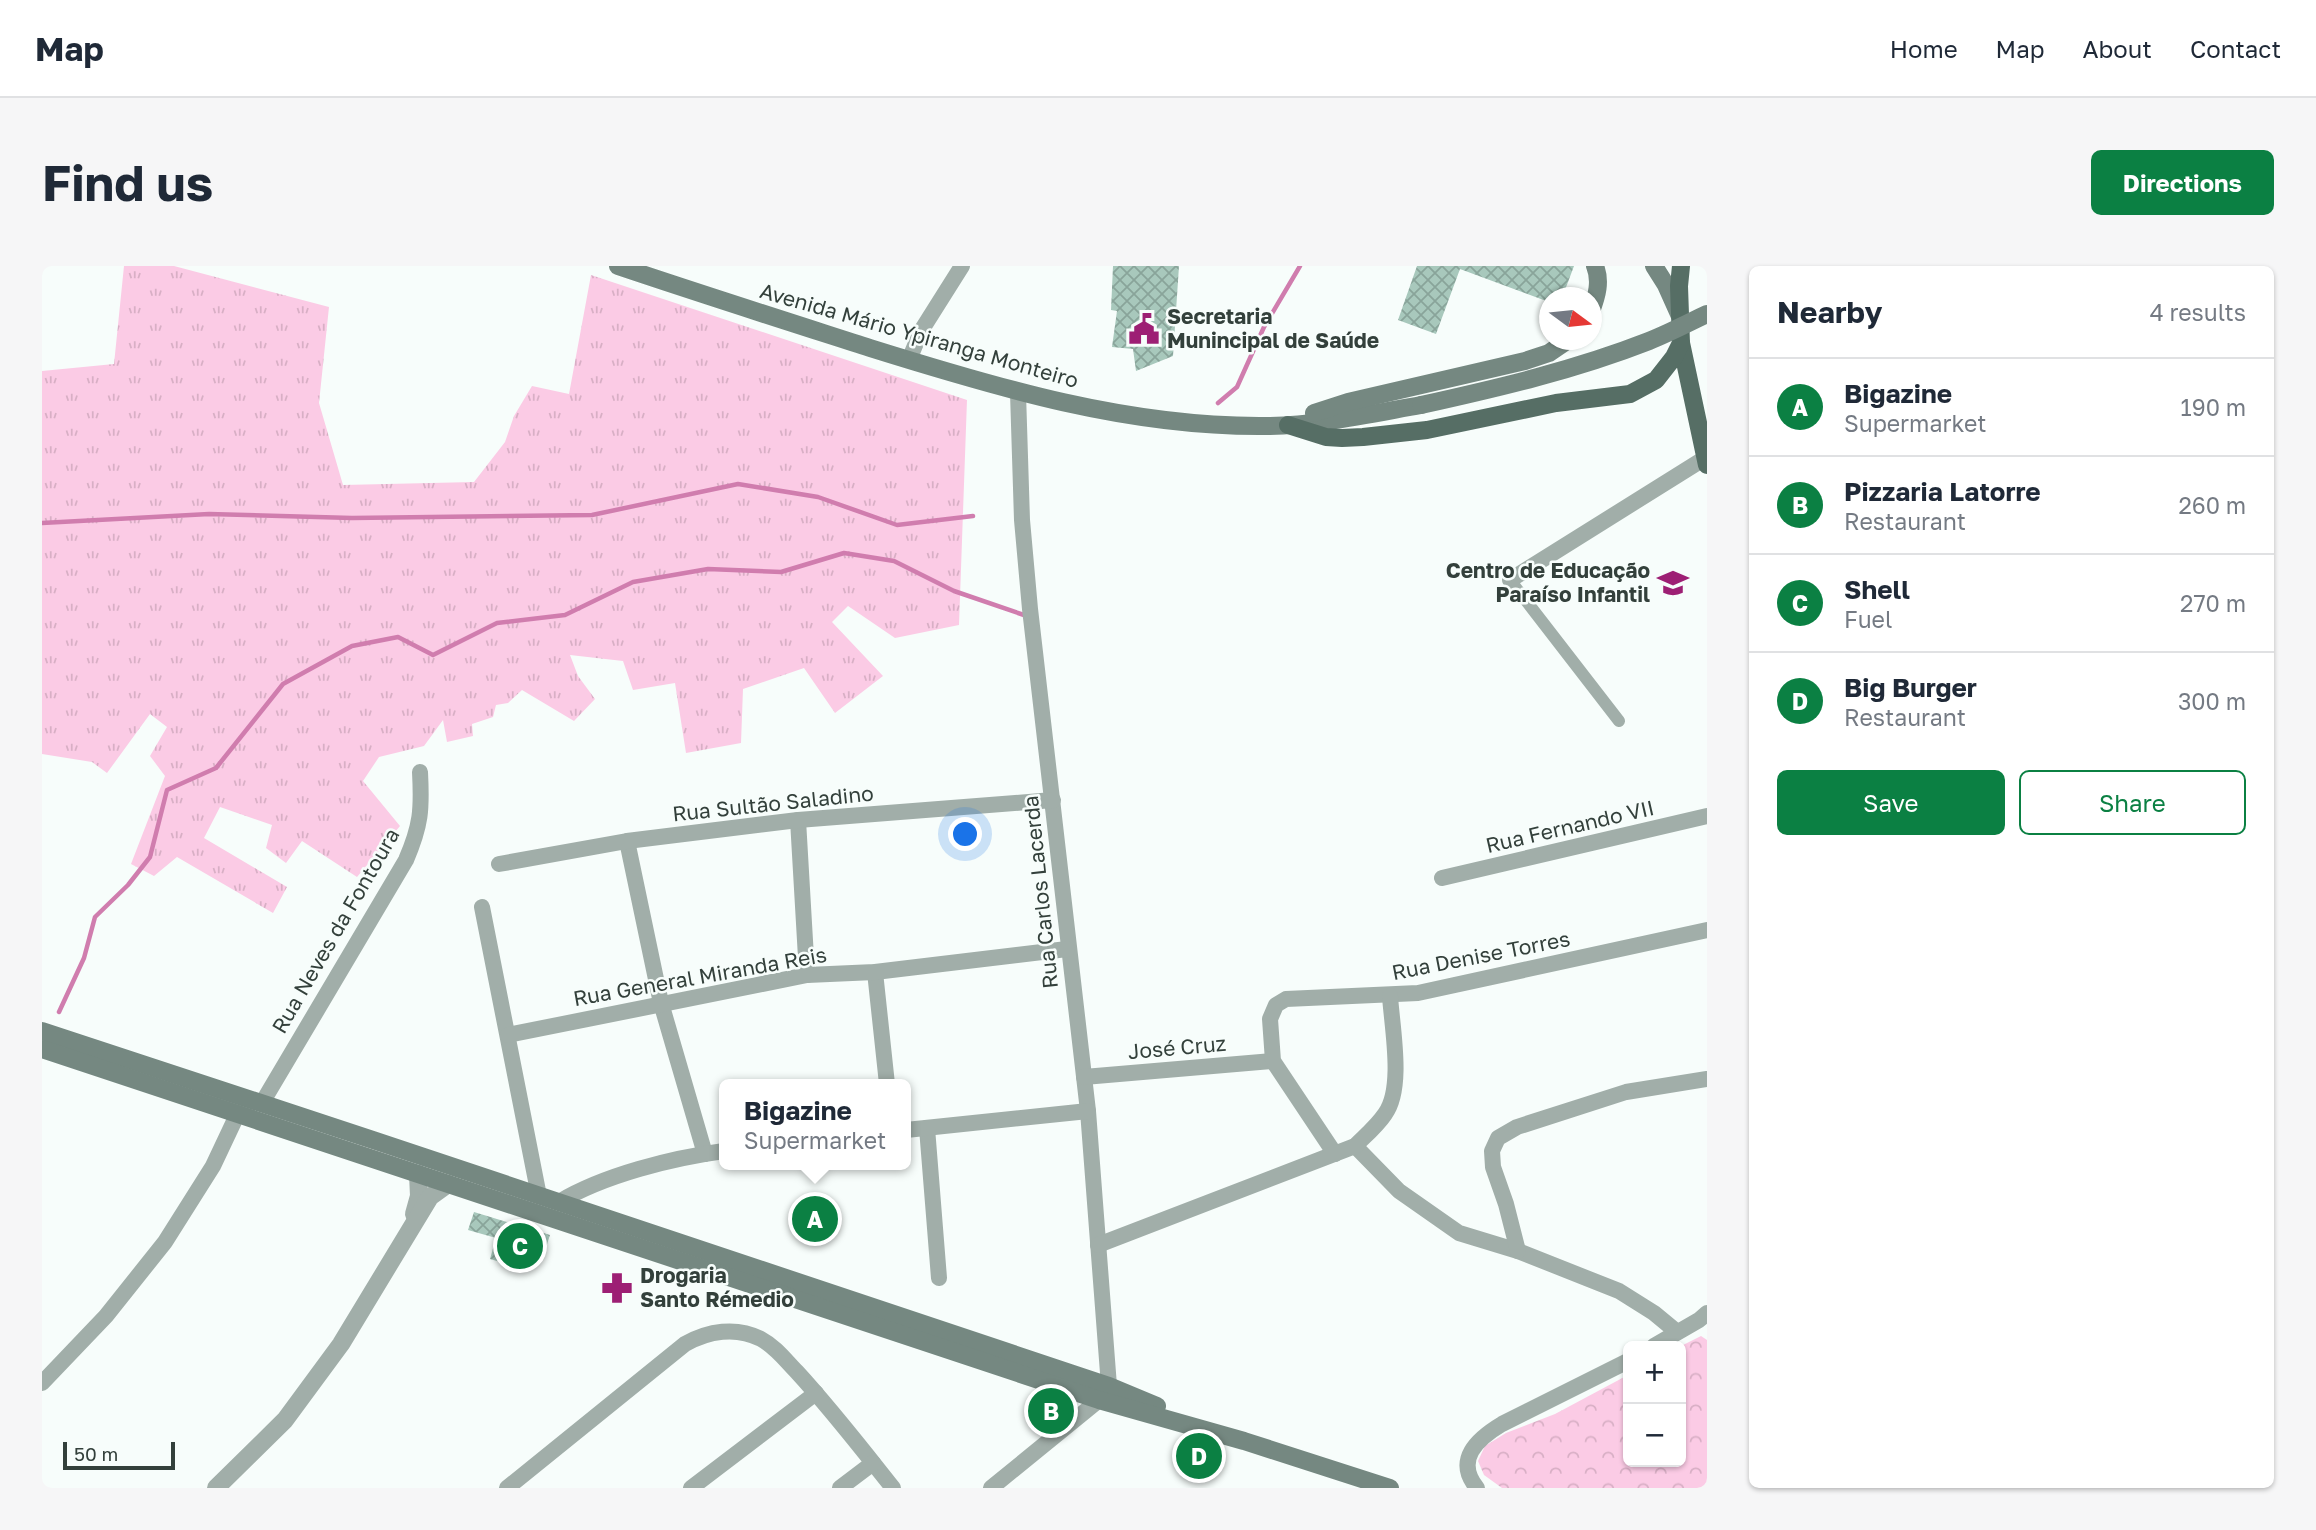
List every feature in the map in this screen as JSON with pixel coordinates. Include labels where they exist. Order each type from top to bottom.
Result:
[{"type":"main road","name":"Avenida Mário Ypiranga Monteiro","points":[[618,266],[1018,393],[1081,407],[1171,421],[1261,426],[1288,425],[1421,405],[1504,386],[1591,362],[1651,341],[1707,314]]},
{"type":"main road","points":[[1595,266],[1597,287]]},
{"type":"main road","points":[[1654,266],[1679,314]]},
{"type":"main road","points":[[1681,266],[1681,343],[1706,461]]},
{"type":"main road","points":[[1288,425],[1342,439],[1427,430],[1556,403],[1630,394],[1656,380],[1681,343]]},
{"type":"main road","points":[[1288,425],[1348,402],[1525,361],[1554,350]]},
{"type":"main road","points":[[42,1031],[559,1202],[792,1289]]},
{"type":"main road","points":[[42,1049],[448,1184],[792,1289],[1329,1470],[1391,1488]]},
{"type":"street","points":[[909,360],[921,331],[962,266]]},
{"type":"street","name":"Rua Carlos Lacerda","points":[[1018,393],[1026,571],[1084,1077],[1098,1245],[1104,1393]]},
{"type":"street","points":[[1619,721],[1510,580],[1706,461]]},
{"type":"street","name":"Rua Neves da Fontoura","points":[[262,1103],[406,860],[422,806],[420,772]]},
{"type":"street","name":"Rua Sultão Saladino","points":[[499,864],[626,841],[798,820],[1053,800]]},
{"type":"street","name":"Rua Fernando VII","points":[[1442,878],[1707,816]]},
{"type":"street","points":[[798,820],[807,975]]},
{"type":"street","points":[[626,841],[661,1003],[705,1154]]},
{"type":"street","points":[[482,907],[539,1196]]},
{"type":"street","name":"Rua Denise Torres","points":[[1273,1061],[1270,1019],[1276,1005],[1286,999],[1418,993],[1707,930]]},
{"type":"street","name":"Rua General Miranda Reis","points":[[508,1035],[807,975],[875,972],[1068,949]]},
{"type":"street","points":[[875,972],[886,1079]]},
{"type":"street","points":[[1098,1245],[1355,1146],[1386,1114],[1394,1095],[1390,996]]},
{"type":"street","points":[[1273,1061],[1335,1154]]},
{"type":"street","name":"José Cruz","points":[[1084,1077],[1273,1061]]},
{"type":"street","points":[[1518,1251],[1493,1167],[1492,1151],[1498,1138],[1517,1127],[1626,1093],[1707,1079]]},
{"type":"street","points":[[911,1130],[1087,1111]]},
{"type":"street","points":[[42,1383],[106,1316],[164,1242],[213,1166],[238,1113]]},
{"type":"street","points":[[927,1128],[939,1278]]},
{"type":"street","points":[[1355,1146],[1399,1191],[1459,1233],[1518,1251],[1619,1291],[1654,1313],[1677,1332]]},
{"type":"street","points":[[559,1202],[606,1178],[719,1152]]},
{"type":"street","points":[[407,1237],[419,1196],[418,1174]]},
{"type":"street","points":[[216,1488],[285,1419],[341,1345],[430,1197],[448,1184]]},
{"type":"street","points":[[1662,1341],[1707,1313]]},
{"type":"street","points":[[507,1488],[685,1345],[702,1335],[722,1331],[743,1333],[761,1339],[776,1350],[816,1393],[893,1488]]},
{"type":"street","points":[[1477,1488],[1469,1476],[1467,1465],[1471,1451],[1485,1434],[1623,1364]]},
{"type":"street","points":[[691,1488],[816,1393]]},
{"type":"street","points":[[991,1488],[1104,1393]]},
{"type":"street","points":[[840,1488],[873,1463]]},
{"type":"green space","points":[[124,266],[174,266],[329,307],[319,403],[343,485],[474,482],[505,442],[514,416],[532,386],[569,394],[591,275],[967,400],[959,625],[895,638],[848,606],[832,622],[883,676],[835,713],[804,668],[743,689],[741,743],[686,753],[675,683],[633,690],[623,661],[570,655],[578,676],[595,699],[574,721],[522,690],[508,703],[496,705],[493,717],[472,724],[473,736],[447,742],[443,720],[424,746],[379,757],[363,781],[400,826],[357,877],[302,841],[286,863],[266,848],[272,825],[220,807],[204,838],[287,887],[273,913],[177,857],[154,876],[131,864],[165,776],[150,756],[167,727],[150,714],[107,773],[92,762],[42,754],[42,371],[114,364]]},
{"type":"green space","points":[[1701,1336],[1707,1340],[1707,1488],[1502,1488],[1484,1475],[1478,1461],[1485,1446],[1506,1433],[1555,1414],[1623,1378],[1623,1467],[1686,1467],[1686,1344]]},
{"type":"building","name":"Secretaria Munincipal de Saúde","points":[[1113,266],[1179,266],[1173,356],[1136,371],[1133,349],[1112,347],[1117,311],[1111,310]]},
{"type":"building","points":[[1417,266],[1574,266],[1566,287],[1539,287],[1539,298],[1460,269],[1436,334],[1398,320]]},
{"type":"building","points":[[474,1212],[550,1235],[543,1256],[533,1253],[528,1270],[490,1259],[496,1238],[468,1230]]},
{"type":"waterway","points":[[1218,403],[1237,387],[1264,327],[1300,266]]},
{"type":"waterway","points":[[42,523],[209,514],[352,518],[592,515],[738,484],[818,497],[897,525],[973,516]]},
{"type":"waterway","points":[[59,1012],[84,958],[95,917],[128,885],[150,857],[167,790],[216,768],[283,684],[352,646],[398,637],[433,655],[497,623],[565,615],[633,582],[708,569],[781,572],[844,553],[894,561],[954,591],[1024,615]]},
{"type":"place","name":"Secretaria Munincipal de Saúde","points":[[1144,329]]},
{"type":"place","name":"Centro de Educação Paraíso Infantil","points":[[1673,583]]},
{"type":"place","name":"Bigazine","points":[[815,1219]]},
{"type":"place","name":"Shell","points":[[520,1246]]},
{"type":"place","name":"Drogaria Santo Rémedio","points":[[617,1288]]},
{"type":"place","name":"Pizzaria Latorre","points":[[1051,1411]]},
{"type":"place","name":"Big Burger","points":[[1199,1456]]}]
